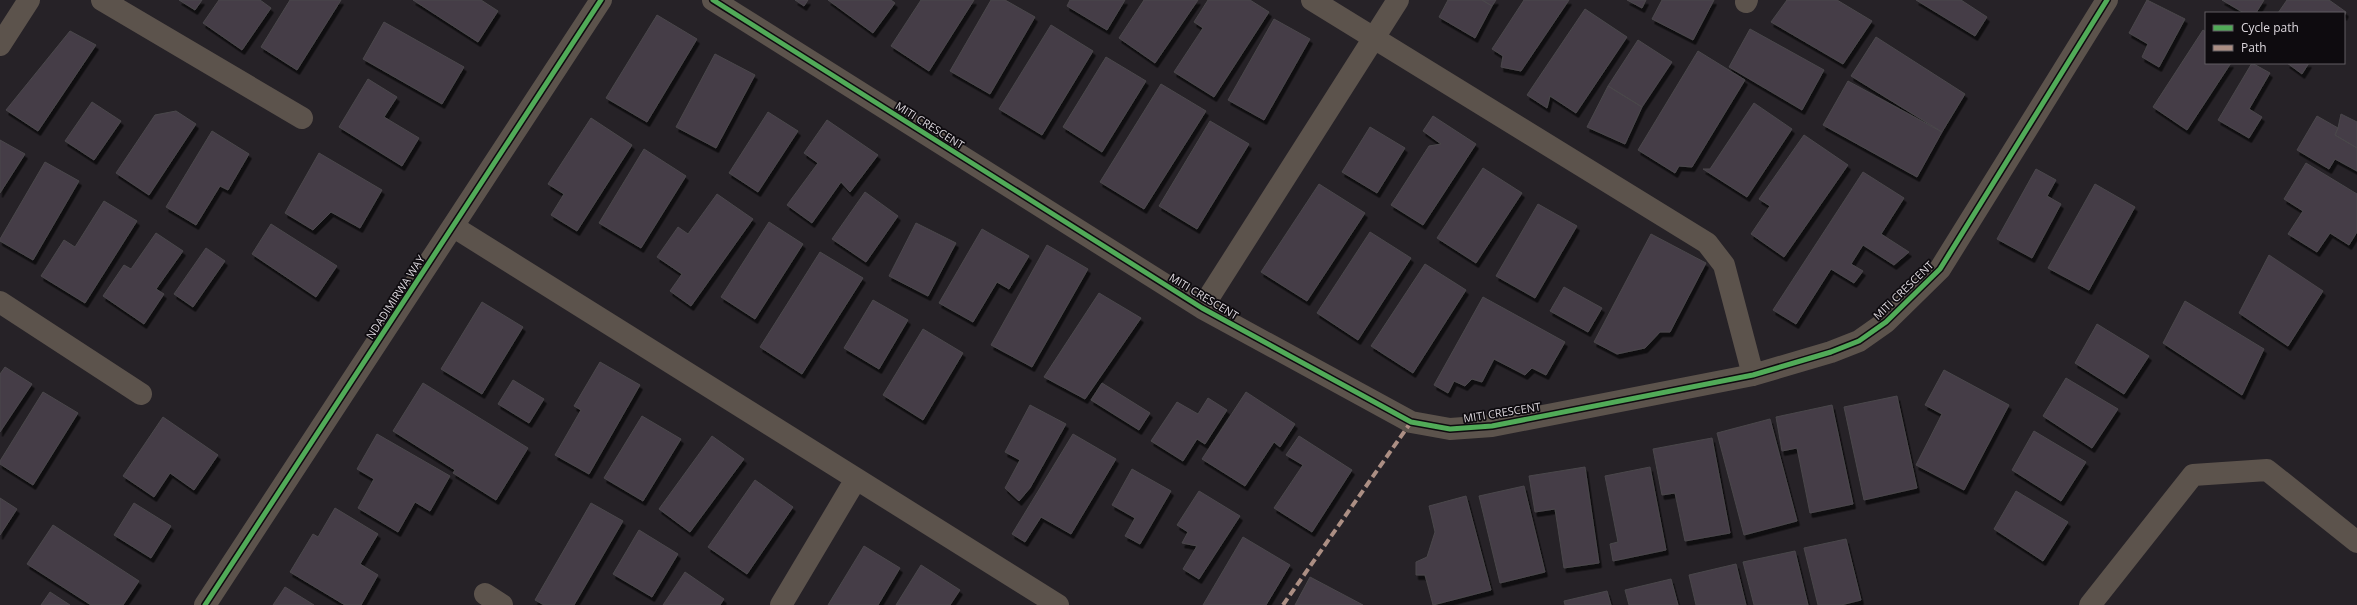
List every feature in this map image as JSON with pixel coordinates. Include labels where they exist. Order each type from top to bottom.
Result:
[{"type":"street","points":[[0,45],[29,0]]},
{"type":"street","points":[[102,0],[302,118]]},
{"type":"street","name":"NDADIMIRWA WAY","points":[[205,605],[454,227],[601,0]]},
{"type":"street","name":"MITI CRESCENT","points":[[713,0],[1202,308],[1411,422],[1450,429],[1492,426],[1753,375],[1831,352],[1859,341],[1886,322],[1940,269],[2107,0]]},
{"type":"street","points":[[1312,0],[1372,39],[1707,243],[1724,265],[1753,375]]},
{"type":"street","points":[[1202,308],[1398,0]]},
{"type":"street","points":[[454,227],[1058,605]]},
{"type":"street","points":[[0,302],[141,394]]},
{"type":"street","points":[[2090,605],[2193,475],[2267,470],[2357,542]]},
{"type":"street","points":[[781,605],[856,478]]},
{"type":"building","points":[[179,0],[202,0],[195,10]]},
{"type":"building","points":[[219,0],[260,0],[271,8],[242,50],[203,23]]},
{"type":"building","points":[[290,0],[341,0],[297,70],[261,47]]},
{"type":"building","points":[[413,0],[481,0],[498,11],[478,42]]},
{"type":"building","points":[[795,0],[808,0],[804,6]]},
{"type":"building","points":[[828,0],[891,0],[895,3],[873,33]]},
{"type":"building","points":[[921,0],[974,0],[929,71],[891,46]]},
{"type":"building","points":[[991,0],[1005,0],[1035,17],[990,94],[950,71]]},
{"type":"building","points":[[1070,0],[1125,0],[1107,30],[1067,6]]},
{"type":"building","points":[[1144,0],[1198,0],[1155,63],[1119,38]]},
{"type":"building","points":[[1208,0],[1250,0],[1269,12],[1214,97],[1174,72],[1203,28],[1194,22]]},
{"type":"building","points":[[1448,0],[1482,0],[1492,6],[1475,38],[1439,17]]},
{"type":"building","points":[[1482,0],[1496,0],[1492,6]]},
{"type":"building","points":[[1524,0],[1569,0],[1521,71],[1501,67],[1503,56],[1492,49]]},
{"type":"building","points":[[1627,0],[1646,0],[1642,8]]},
{"type":"building","points":[[1662,0],[1714,0],[1693,40],[1652,19]]},
{"type":"building","points":[[1787,0],[1837,0],[1872,21],[1843,64],[1771,22]]},
{"type":"building","points":[[1916,0],[1961,0],[1987,17],[1975,36]]},
{"type":"building","points":[[2147,0],[2185,19],[2159,67],[2142,57],[2148,44],[2129,33]]},
{"type":"building","points":[[2222,0],[2264,0],[2257,12],[2242,12]]},
{"type":"building","points":[[2287,0],[2329,0],[2346,12],[2345,14],[2345,12],[2279,12]]},
{"type":"building","points":[[1585,9],[1627,37],[1576,113],[1550,96],[1547,108],[1527,95]]},
{"type":"building","points":[[657,15],[697,39],[647,122],[606,98]]},
{"type":"building","points":[[1274,19],[1310,39],[1264,120],[1228,100]]},
{"type":"building","points":[[384,22],[464,67],[442,104],[363,59]]},
{"type":"building","points":[[1051,25],[1093,51],[1042,135],[999,109]]},
{"type":"building","points":[[1750,29],[1824,70],[1802,110],[1729,67]]},
{"type":"building","points":[[2203,30],[2205,31],[2205,64],[2230,64],[2187,130],[2153,107]]},
{"type":"building","points":[[70,31],[96,45],[38,131],[6,110]]},
{"type":"building","points":[[1876,37],[1965,94],[1942,132],[1851,76]]},
{"type":"building","points":[[1638,40],[1672,62],[1642,107],[1608,86]]},
{"type":"building","points":[[1698,51],[1745,80],[1692,167],[1679,166],[1675,173],[1638,150]]},
{"type":"building","points":[[715,54],[755,75],[716,148],[676,127]]},
{"type":"building","points":[[1106,57],[1146,81],[1102,152],[1063,127]]},
{"type":"building","points":[[2251,64],[2270,73],[2249,109],[2262,117],[2249,138],[2218,120]]},
{"type":"building","points":[[2288,64],[2308,64],[2302,74]]},
{"type":"building","points":[[368,79],[397,97],[384,117],[419,138],[402,166],[339,127]]},
{"type":"building","points":[[1848,81],[1942,132],[1917,177],[1823,125]]},
{"type":"building","points":[[1161,84],[1206,111],[1144,209],[1100,182]]},
{"type":"building","points":[[1608,86],[1642,107],[1625,144],[1587,127]]},
{"type":"building","points":[[92,102],[121,121],[94,160],[65,141]]},
{"type":"building","points":[[1754,103],[1792,129],[1747,197],[1703,169],[1710,169]]},
{"type":"building","points":[[176,111],[196,124],[149,195],[116,173],[155,115]]},
{"type":"building","points":[[768,112],[798,131],[758,192],[729,173]]},
{"type":"building","points":[[2341,114],[2357,122],[2357,148],[2335,135]]},
{"type":"building","points":[[1433,116],[1476,144],[1423,225],[1391,205],[1429,146],[1441,144],[1423,131]]},
{"type":"building","points":[[2317,116],[2338,128],[2335,135],[2357,148],[2357,171],[2335,159],[2329,169],[2297,150]]},
{"type":"building","points":[[591,118],[632,145],[577,231],[551,215],[564,194],[548,184]]},
{"type":"building","points":[[827,120],[878,155],[850,192],[841,182],[812,223],[787,205],[818,163],[804,153]]},
{"type":"building","points":[[1210,121],[1249,144],[1197,229],[1159,206]]},
{"type":"building","points":[[1370,127],[1405,148],[1377,193],[1342,172]]},
{"type":"building","points":[[212,131],[249,154],[228,190],[220,186],[196,225],[166,207]]},
{"type":"building","points":[[1804,135],[1848,165],[1784,257],[1751,234],[1770,206],[1759,199]]},
{"type":"building","points":[[0,140],[25,154],[0,193]]},
{"type":"building","points":[[644,149],[686,176],[641,248],[599,223]]},
{"type":"building","points":[[319,153],[382,190],[360,228],[331,212],[313,230],[285,213]]},
{"type":"building","points":[[45,162],[79,181],[33,260],[0,241],[0,239]]},
{"type":"building","points":[[2306,163],[2357,194],[2357,232],[2349,245],[2330,233],[2317,252],[2288,234],[2303,211],[2284,199]]},
{"type":"building","points":[[1483,168],[1522,193],[1476,263],[1437,238]]},
{"type":"building","points":[[2036,169],[2056,180],[2047,196],[2061,204],[2032,258],[1997,239]]},
{"type":"building","points":[[1863,172],[1904,198],[1881,234],[1909,252],[1894,265],[1863,245],[1851,264],[1863,271],[1854,283],[1831,269],[1796,324],[1773,310]]},
{"type":"building","points":[[1319,184],[1365,213],[1307,301],[1261,272]]},
{"type":"building","points":[[2095,184],[2135,207],[2089,290],[2048,268]]},
{"type":"building","points":[[865,192],[898,216],[866,262],[832,239]]},
{"type":"building","points":[[717,194],[753,219],[691,306],[670,291],[682,274],[657,257],[678,227],[688,234]]},
{"type":"building","points":[[104,201],[137,221],[85,303],[41,276],[64,240],[75,247]]},
{"type":"building","points":[[1538,204],[1577,226],[1535,298],[1496,276]]},
{"type":"building","points":[[769,222],[803,244],[755,319],[721,297]]},
{"type":"building","points":[[916,223],[956,243],[928,296],[889,276]]},
{"type":"building","points":[[271,224],[337,266],[316,297],[252,254]]},
{"type":"building","points":[[982,229],[1029,256],[1009,289],[997,282],[973,322],[939,303]]},
{"type":"building","points":[[1370,232],[1411,258],[1358,340],[1317,313]]},
{"type":"building","points":[[156,233],[183,251],[156,289],[164,294],[144,324],[103,296],[124,265],[131,269]]},
{"type":"building","points":[[1651,234],[1706,263],[1670,332],[1660,332],[1645,348],[1617,354],[1594,342]]},
{"type":"building","points":[[1047,245],[1088,269],[1032,367],[991,345]]},
{"type":"building","points":[[206,248],[225,261],[193,307],[174,294]]},
{"type":"building","points":[[820,252],[863,278],[802,374],[760,347]]},
{"type":"building","points":[[2269,255],[2323,291],[2288,346],[2239,313]]},
{"type":"building","points":[[1425,264],[1466,290],[1413,373],[1371,346]]},
{"type":"building","points":[[1564,287],[1602,308],[1588,332],[1550,311]]},
{"type":"building","points":[[1099,293],[1141,318],[1085,399],[1044,377]]},
{"type":"building","points":[[1483,297],[1565,342],[1546,375],[1532,368],[1525,375],[1494,359],[1482,382],[1472,379],[1465,386],[1454,381],[1448,393],[1434,385]]},
{"type":"building","points":[[873,300],[908,320],[879,369],[844,348]]},
{"type":"building","points":[[2185,301],[2264,349],[2242,395],[2163,343]]},
{"type":"building","points":[[482,302],[523,327],[482,394],[441,369]]},
{"type":"building","points":[[2097,324],[2149,356],[2124,394],[2075,363]]},
{"type":"building","points":[[923,329],[963,353],[923,420],[883,395]]},
{"type":"building","points":[[600,362],[640,385],[589,474],[555,455],[581,410],[574,406]]},
{"type":"building","points":[[5,367],[32,384],[0,432],[0,374]]},
{"type":"building","points":[[1944,370],[2009,405],[1964,490],[1916,465],[1942,414],[1925,405]]},
{"type":"building","points":[[2066,378],[2118,409],[2092,448],[2043,416]]},
{"type":"building","points":[[513,380],[544,399],[529,423],[498,404]]},
{"type":"building","points":[[423,383],[528,448],[496,500],[453,473],[455,470],[393,431]]},
{"type":"building","points":[[1102,383],[1150,413],[1139,430],[1091,400]]},
{"type":"building","points":[[43,392],[78,413],[33,485],[0,464],[0,461]]},
{"type":"building","points":[[1246,392],[1295,424],[1280,447],[1274,442],[1245,486],[1202,459]]},
{"type":"building","points":[[1897,396],[1917,488],[1864,500],[1844,407]]},
{"type":"building","points":[[1208,398],[1227,410],[1205,444],[1197,439],[1183,461],[1151,441],[1177,402],[1198,414]]},
{"type":"building","points":[[1030,405],[1066,424],[1030,488],[1019,501],[1005,488],[1020,460],[1005,452]]},
{"type":"building","points":[[1832,405],[1853,504],[1810,513],[1797,448],[1782,451],[1776,417]]},
{"type":"building","points":[[642,416],[681,439],[643,501],[604,478]]},
{"type":"building","points":[[163,417],[218,455],[194,490],[170,473],[154,497],[123,476]]},
{"type":"building","points":[[1770,419],[1797,521],[1744,535],[1717,433]]},
{"type":"building","points":[[2034,431],[2086,462],[2061,501],[2012,470]]},
{"type":"building","points":[[377,434],[450,476],[430,511],[415,502],[398,532],[358,508],[374,479],[357,469]]},
{"type":"building","points":[[1073,434],[1116,459],[1071,534],[1041,517],[1025,542],[1012,534]]},
{"type":"building","points":[[712,436],[744,459],[690,532],[659,509]]},
{"type":"building","points":[[1299,436],[1352,470],[1312,532],[1274,508],[1303,465],[1286,455]]},
{"type":"building","points":[[1712,438],[1730,533],[1685,541],[1675,493],[1662,495],[1653,449]]},
{"type":"building","points":[[1585,467],[1599,563],[1564,568],[1555,509],[1535,512],[1529,476]]},
{"type":"building","points":[[1650,467],[1666,550],[1613,561],[1610,544],[1618,542],[1605,476]]},
{"type":"building","points":[[1132,469],[1171,491],[1140,544],[1125,536],[1135,518],[1112,505]]},
{"type":"building","points":[[755,480],[793,507],[747,574],[708,547]]},
{"type":"building","points":[[1524,486],[1545,572],[1500,583],[1479,496]]},
{"type":"building","points":[[1199,491],[1240,516],[1199,579],[1183,569],[1197,546],[1182,543],[1188,532],[1177,525]]},
{"type":"building","points":[[2016,491],[2068,522],[2043,561],[1994,529]]},
{"type":"building","points":[[1466,496],[1491,590],[1433,605],[1425,575],[1416,575],[1416,562],[1427,557],[1435,532],[1429,506]]},
{"type":"building","points":[[0,498],[17,509],[0,535]]},
{"type":"building","points":[[134,503],[171,526],[151,558],[114,535]]},
{"type":"building","points":[[591,503],[623,521],[574,605],[544,605],[535,600]]},
{"type":"building","points":[[335,508],[378,534],[360,564],[378,575],[361,605],[345,605],[290,572],[313,534],[318,537]]},
{"type":"building","points":[[53,525],[139,581],[123,605],[91,605],[27,564]]},
{"type":"building","points":[[639,530],[678,554],[652,597],[613,574]]},
{"type":"building","points":[[1243,537],[1290,565],[1266,605],[1203,605]]},
{"type":"building","points":[[1846,539],[1861,600],[1841,605],[1818,605],[1804,548]]},
{"type":"building","points":[[864,546],[900,568],[878,605],[828,605]]},
{"type":"building","points":[[1795,551],[1808,605],[1754,605],[1743,562]]},
{"type":"building","points":[[1736,564],[1746,605],[1696,605],[1689,575]]},
{"type":"building","points":[[921,565],[960,590],[950,605],[896,605]]},
{"type":"building","points":[[685,572],[724,599],[720,605],[663,605]]},
{"type":"building","points":[[1310,577],[1363,605],[1295,605]]},
{"type":"building","points":[[1671,579],[1678,605],[1629,605],[1625,590]]},
{"type":"building","points":[[285,587],[314,605],[273,605]]},
{"type":"building","points":[[1607,591],[1611,605],[1565,605],[1564,601]]},
{"type":"building","points":[[50,592],[70,605],[41,605]]},
{"type":"marked path","points":[[1283,605],[1411,422]]},
{"type":"cycle path","points":[[205,605],[601,0]]},
{"type":"cycle path","points":[[713,0],[1202,308],[1411,422],[1450,429],[1492,426],[1753,375],[1831,352],[1859,341],[1886,322],[1940,269],[2107,0]]}]
